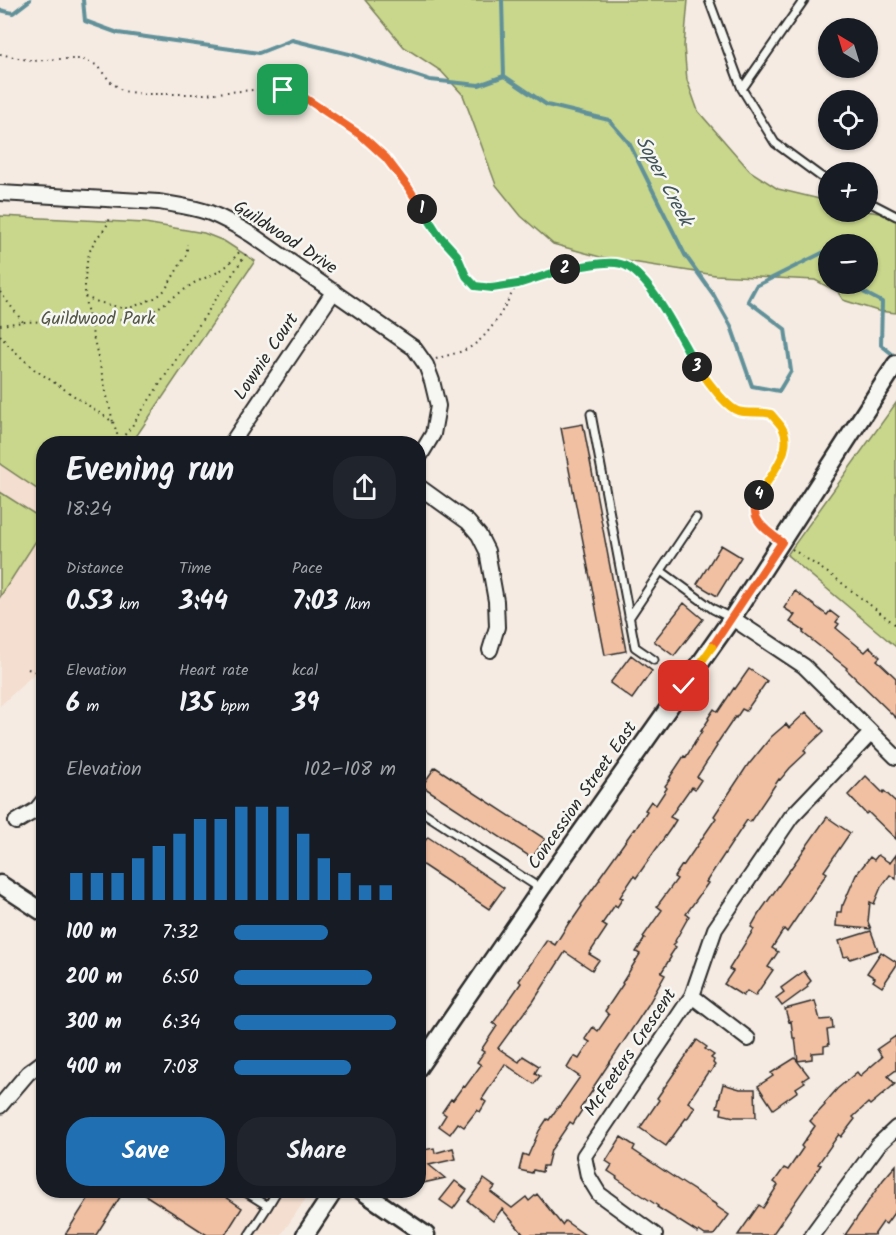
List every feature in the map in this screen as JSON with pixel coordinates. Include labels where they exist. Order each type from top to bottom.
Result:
[{"type":"street","name":"Guildwood Drive","points":[[0,193],[159,202],[209,213],[232,223],[414,348],[426,364],[438,406],[433,434],[426,446]]},
{"type":"street","name":"Lownie Court","points":[[236,436],[334,291]]},
{"type":"street","name":"Concession Street East","points":[[426,1056],[732,618],[891,371]]},
{"type":"street","points":[[426,492],[468,522],[479,535],[487,551],[496,601],[497,627],[490,650]]},
{"type":"street","points":[[732,618],[804,666],[896,757]]},
{"type":"street","name":"McFeeters Crescent","points":[[655,1235],[599,1194],[588,1176],[584,1156],[692,996],[715,928],[791,817],[871,733]]},
{"type":"street","points":[[16,822],[36,810]]},
{"type":"street","points":[[0,884],[36,908]]},
{"type":"street","points":[[692,996],[748,1039]]},
{"type":"street","points":[[0,1106],[28,1073],[36,1067]]},
{"type":"street","points":[[812,1235],[878,1145],[896,1128]]},
{"type":"street","points":[[305,1235],[329,1198]]},
{"type":"street","points":[[372,1198],[426,1235]]},
{"type":"lane","points":[[709,0],[742,89],[775,143],[818,175]]},
{"type":"lane","points":[[742,89],[804,0]]},
{"type":"lane","points":[[878,207],[896,216]]},
{"type":"lane","points":[[591,414],[635,647],[654,660]]},
{"type":"lane","points":[[629,618],[696,519]]},
{"type":"lane","points":[[661,571],[713,609],[732,618]]},
{"type":"lane","points":[[426,814],[540,890]]},
{"type":"lane","points":[[255,1198],[268,1206]]},
{"type":"lane","points":[[249,1235],[273,1198]]},
{"type":"path","points":[[0,54],[33,61],[59,58],[82,59],[96,65],[111,82],[123,91],[141,94],[204,94],[266,89],[283,90],[305,98],[362,136],[386,158],[438,234],[457,255],[469,280],[475,286],[492,288],[518,284],[564,269],[611,262],[629,267],[643,280],[697,366],[729,405],[737,411],[771,414],[782,425],[786,445],[782,458],[756,500],[754,508],[756,517],[782,542],[834,577],[896,626]]},
{"type":"path","points":[[110,218],[106,230],[95,240],[89,251],[85,297],[117,436]]},
{"type":"path","points":[[85,297],[129,308],[157,297],[165,290],[186,255],[187,244]]},
{"type":"path","points":[[0,325],[23,322],[129,319],[155,310],[194,283],[218,272],[242,250]]},
{"type":"path","points":[[124,436],[246,254]]},
{"type":"path","points":[[426,364],[440,357],[465,350],[482,339],[518,284]]},
{"type":"path","points":[[0,292],[23,322]]},
{"type":"path","points":[[0,335],[34,369],[113,422]]},
{"type":"path","points":[[28,669],[36,672]]},
{"type":"shaded area","points":[[0,464],[36,488],[36,672],[0,706]]},
{"type":"shaded area","points":[[147,1198],[306,1198],[281,1235],[204,1235]]},
{"type":"green space","points":[[365,0],[688,0],[684,46],[687,80],[698,111],[750,171],[778,189],[818,199],[818,222],[878,222],[878,213],[896,215],[896,313],[878,311],[843,300],[839,294],[878,294],[878,234],[818,234],[818,282],[715,275],[600,257],[553,244],[521,216],[496,185],[463,95],[441,71],[404,47]]},
{"type":"green space","name":"Guildwood Park","points":[[0,216],[145,223],[204,233],[224,241],[255,261],[136,436],[36,436],[36,488],[0,464]]},
{"type":"green space","points":[[896,403],[896,647],[787,555]]},
{"type":"green space","points":[[0,492],[36,515],[36,541],[0,597]]},
{"type":"building","points":[[583,424],[626,651],[605,655],[561,428]]},
{"type":"building","points":[[721,545],[741,557],[717,596],[697,584]]},
{"type":"building","points":[[795,591],[827,615],[830,611],[839,618],[836,628],[865,652],[870,647],[880,657],[877,660],[896,678],[896,718],[847,668],[790,622],[795,615],[784,608]]},
{"type":"building","points":[[684,603],[703,619],[674,656],[654,641]]},
{"type":"building","points":[[631,655],[652,671],[632,699],[610,683]]},
{"type":"building","points":[[749,669],[767,681],[746,711],[742,709],[735,717],[697,777],[701,780],[695,789],[692,787],[689,790],[670,817],[676,820],[671,828],[636,878],[634,876],[620,897],[623,898],[617,907],[615,905],[602,924],[607,927],[589,954],[599,960],[592,970],[565,952],[533,1002],[498,1048],[519,1062],[523,1056],[539,1066],[535,1073],[540,1076],[534,1084],[505,1064],[482,1099],[486,1102],[480,1112],[477,1110],[464,1127],[458,1123],[450,1134],[439,1126],[446,1115],[442,1112],[481,1065],[477,1062],[484,1052],[481,1050],[497,1026],[493,1023],[521,983],[519,981],[547,940],[555,945],[599,878],[635,830],[651,801],[656,805],[667,788],[665,786],[670,777],[684,756],[686,757],[714,709],[718,712]]},
{"type":"building","points":[[806,712],[824,731],[804,750],[806,753],[779,779],[750,822],[747,820],[706,882],[708,883],[686,914],[689,916],[673,945],[676,947],[661,973],[665,975],[648,1005],[592,1089],[573,1124],[570,1122],[551,1150],[547,1166],[543,1166],[542,1172],[533,1170],[532,1173],[519,1170],[523,1154],[528,1156],[539,1131],[580,1077],[567,1068],[574,1056],[579,1059],[590,1042],[585,1039],[593,1027],[598,1031],[609,1015],[605,1011],[640,954],[636,952],[645,938],[643,937],[662,910],[657,906],[677,879],[674,877],[716,818],[714,816],[749,763],[771,737],[786,724],[789,728]]},
{"type":"building","points":[[435,767],[545,839],[532,858],[426,789],[426,780]]},
{"type":"building","points":[[866,776],[896,802],[896,839],[868,812],[866,814],[848,795]]},
{"type":"building","points":[[827,817],[850,833],[824,871],[827,873],[787,932],[784,929],[772,948],[778,952],[768,967],[773,970],[755,996],[747,991],[743,996],[724,984],[733,971],[729,969],[754,929],[751,927],[758,915]]},
{"type":"building","points":[[428,837],[504,888],[489,909],[426,867],[426,840]]},
{"type":"building","points":[[878,855],[890,863],[896,855],[896,879],[890,875],[881,887],[874,904],[870,902],[868,922],[871,929],[836,926],[837,912],[841,912],[856,875],[870,857],[874,860]]},
{"type":"building","points":[[871,931],[878,950],[850,959],[849,956],[844,957],[839,941]]},
{"type":"building","points":[[881,952],[896,962],[896,966],[882,987],[873,981],[875,978],[867,973]]},
{"type":"building","points":[[804,971],[811,981],[808,987],[782,1006],[776,998],[784,992],[781,988]]},
{"type":"building","points":[[815,1001],[820,1020],[832,1019],[833,1029],[827,1030],[829,1045],[824,1046],[824,1052],[812,1053],[812,1059],[798,1061],[791,1021],[789,1022],[785,1009]]},
{"type":"building","points":[[896,1036],[896,1070],[888,1076],[895,1084],[870,1105],[868,1103],[853,1117],[855,1119],[841,1137],[839,1134],[818,1164],[821,1165],[772,1235],[738,1235],[759,1205],[763,1208],[778,1185],[774,1182],[784,1168],[788,1170],[803,1148],[801,1146],[815,1126],[810,1121],[837,1089],[857,1072],[860,1076],[882,1057],[877,1049]]},
{"type":"building","points":[[697,1040],[714,1055],[711,1058],[715,1065],[688,1102],[695,1107],[666,1146],[640,1128],[659,1100],[657,1098]]},
{"type":"building","points":[[795,1058],[809,1076],[796,1088],[798,1091],[773,1109],[758,1086],[773,1076],[771,1073]]},
{"type":"building","points":[[723,1084],[740,1089],[755,1089],[756,1117],[734,1117],[721,1114],[722,1108],[717,1107]]},
{"type":"building","points":[[621,1137],[635,1146],[633,1150],[729,1215],[714,1235],[705,1235],[699,1231],[698,1233],[657,1207],[608,1171],[612,1165],[606,1161]]},
{"type":"building","points":[[434,1148],[435,1153],[453,1148],[456,1159],[429,1165],[445,1178],[426,1182],[426,1150]]},
{"type":"building","points":[[896,1165],[896,1210],[886,1224],[883,1222],[874,1235],[845,1235],[883,1180]]},
{"type":"building","points":[[484,1179],[495,1187],[491,1192],[512,1208],[526,1197],[529,1201],[537,1194],[562,1225],[565,1221],[585,1235],[524,1235],[502,1209],[493,1221],[468,1201]]},
{"type":"building","points":[[455,1181],[467,1190],[453,1209],[440,1200]]},
{"type":"building","points":[[89,1198],[120,1198],[96,1235],[65,1235]]},
{"type":"building","points":[[150,1198],[227,1198],[242,1208],[225,1235],[207,1235]]},
{"type":"waterway","name":"Soper Creek","points":[[0,10],[13,13],[30,0]]},
{"type":"waterway","name":"Soper Creek","points":[[83,0],[85,21],[118,33],[259,53],[292,40],[353,55],[430,80],[479,85],[504,76]]},
{"type":"waterway","points":[[502,0],[504,76]]},
{"type":"waterway","name":"Soper Creek","points":[[504,76],[547,105],[609,120],[629,143],[685,255],[713,294],[731,326],[752,386],[779,391],[791,371],[785,329],[748,301],[756,286],[818,255]]},
{"type":"waterway","name":"Soper Creek","points":[[867,294],[882,302],[881,345],[896,357]]},
{"type":"route","points":[[283,90],[305,98],[362,136],[386,158],[438,234],[457,255],[466,276],[475,286],[492,288],[518,284],[564,269],[611,262],[629,267],[643,280],[697,366],[722,398],[737,411],[771,414],[782,425],[786,445],[782,458],[759,494],[754,508],[756,517],[762,525],[782,542],[684,686]]}]
